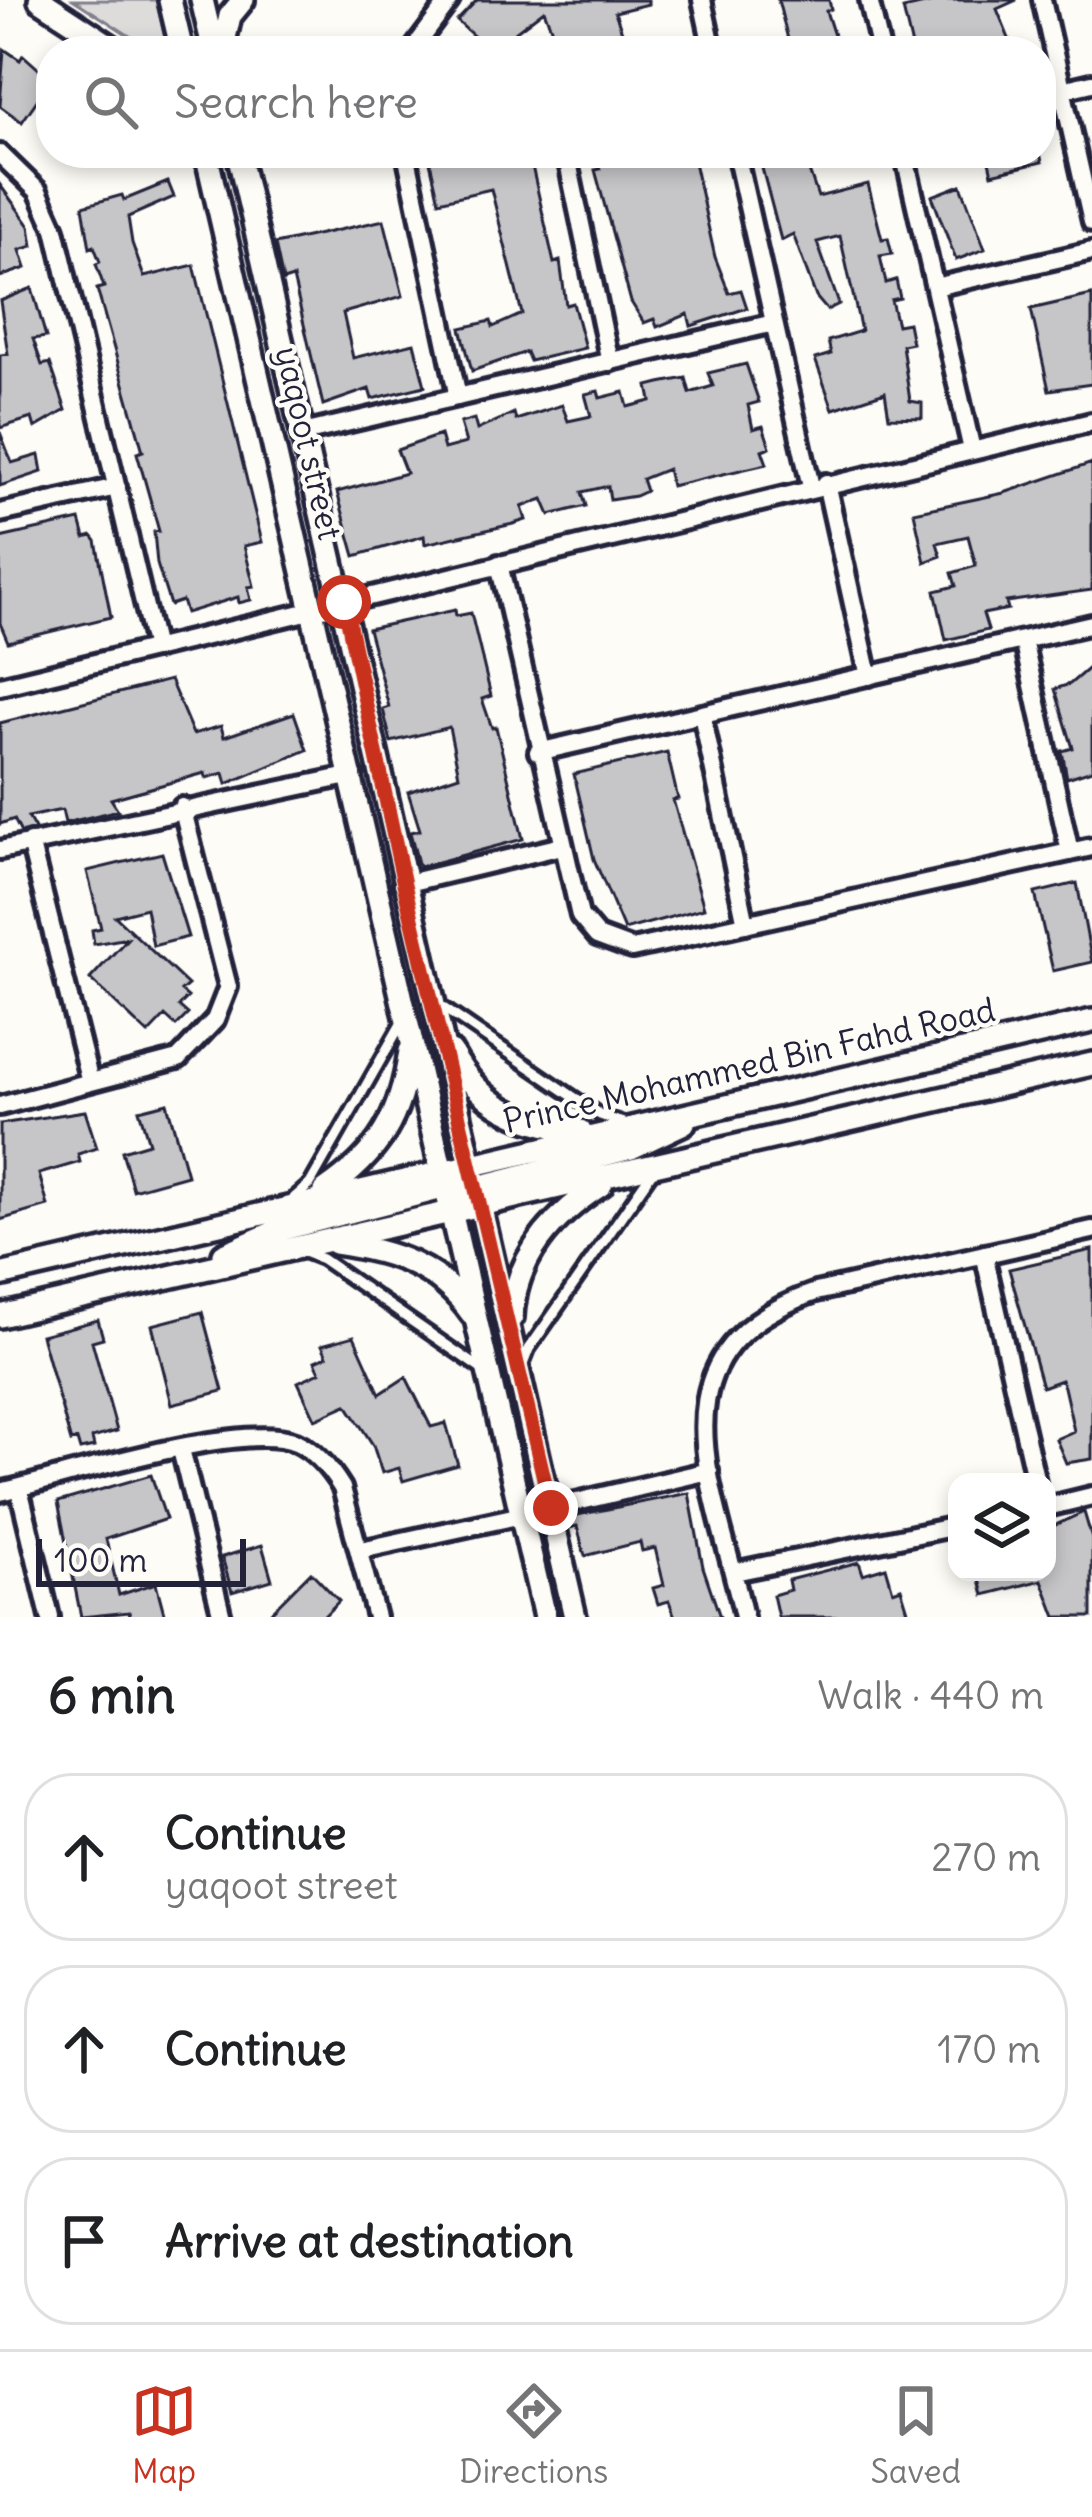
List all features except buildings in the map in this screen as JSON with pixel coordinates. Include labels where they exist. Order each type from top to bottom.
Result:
[{"type":"street","points":[[40,0],[95,36]]},
{"type":"street","points":[[170,0],[178,36]]},
{"type":"street","points":[[202,0],[213,36]]},
{"type":"street","points":[[223,36],[230,16],[244,0]]},
{"type":"street","points":[[423,36],[450,0]]},
{"type":"street","points":[[702,0],[708,36]]},
{"type":"street","points":[[869,0],[877,36]]},
{"type":"street","points":[[1042,0],[1050,36]]},
{"type":"street","points":[[1056,63],[1092,222]]},
{"type":"street","points":[[1062,90],[1092,83]]},
{"type":"street","points":[[0,154],[28,178],[55,229],[155,649]]},
{"type":"street","name":"yaqoot street","points":[[209,168],[412,1038],[460,1188]]},
{"type":"street","name":"yaqoot street","points":[[241,168],[344,602],[437,1027],[460,1188]]},
{"type":"street","points":[[409,168],[458,398]]},
{"type":"street","points":[[569,168],[610,362]]},
{"type":"street","points":[[739,168],[774,322],[869,676]]},
{"type":"street","points":[[907,168],[972,450]]},
{"type":"street","points":[[935,286],[1092,250]]},
{"type":"street","points":[[303,433],[774,322]]},
{"type":"street","points":[[0,686],[1092,422]]},
{"type":"street","points":[[0,513],[117,487]]},
{"type":"street","points":[[499,564],[538,752],[580,916],[597,937],[632,949],[1092,848]]},
{"type":"street","points":[[538,752],[1092,624]]},
{"type":"street","points":[[1023,640],[1070,852]]},
{"type":"street","points":[[703,714],[746,924]]},
{"type":"street","points":[[0,850],[182,807],[353,775]]},
{"type":"street","points":[[0,1106],[178,1059],[215,1020],[228,987],[182,807]]},
{"type":"street","points":[[31,842],[90,1082]]},
{"type":"street","points":[[404,884],[562,846]]},
{"type":"street","name":"Prince Mohammed Bin Fahd Road","points":[[0,1316],[322,1241],[598,1133],[1092,1021]]},
{"type":"street","points":[[437,1027],[473,1088],[502,1111],[534,1124],[598,1133]]},
{"type":"street","points":[[312,1200],[367,1160],[389,1131],[403,1097],[412,1038]]},
{"type":"street","name":"Prince Mohammed Bin Fahd Road","points":[[0,1276],[312,1200],[615,1176],[1092,1064]]},
{"type":"street","points":[[172,1276],[279,1230],[632,1148],[720,1106]]},
{"type":"street","points":[[511,1341],[513,1291],[529,1255],[573,1203],[615,1176]]},
{"type":"street","points":[[460,1188],[482,1334],[545,1617]]},
{"type":"street","points":[[460,1188],[511,1341],[575,1617]]},
{"type":"street","points":[[744,1617],[709,1471],[701,1414],[709,1378],[737,1333],[781,1304],[816,1292],[1092,1230]]},
{"type":"street","points":[[322,1241],[390,1253],[427,1269],[456,1294],[482,1334]]},
{"type":"street","points":[[984,1254],[1034,1473]]},
{"type":"street","points":[[50,1617],[9,1490],[245,1437],[295,1442],[330,1469],[342,1488],[376,1617]]},
{"type":"street","points":[[181,1450],[221,1617]]},
{"type":"street","points":[[551,1508],[709,1471]]},
{"type":"street","points":[[1056,1505],[1092,1496]]},
{"type":"street","points":[[361,1550],[522,1515]]},
{"type":"street","points":[[734,1572],[948,1528]]},
{"type":"lane","points":[[427,984],[444,1011],[600,1115],[637,1124]]},
{"type":"lane","points":[[277,1208],[310,1184],[398,1033],[404,1001]]},
{"type":"lane","points":[[521,1384],[529,1348],[643,1180],[668,1164]]},
{"type":"lane","points":[[286,1250],[322,1259],[479,1365],[495,1390]]},
{"type":"shaded area","points":[[74,0],[156,0],[164,36],[130,36]]},
{"type":"route","points":[[344,602],[404,884],[551,1508]]}]
